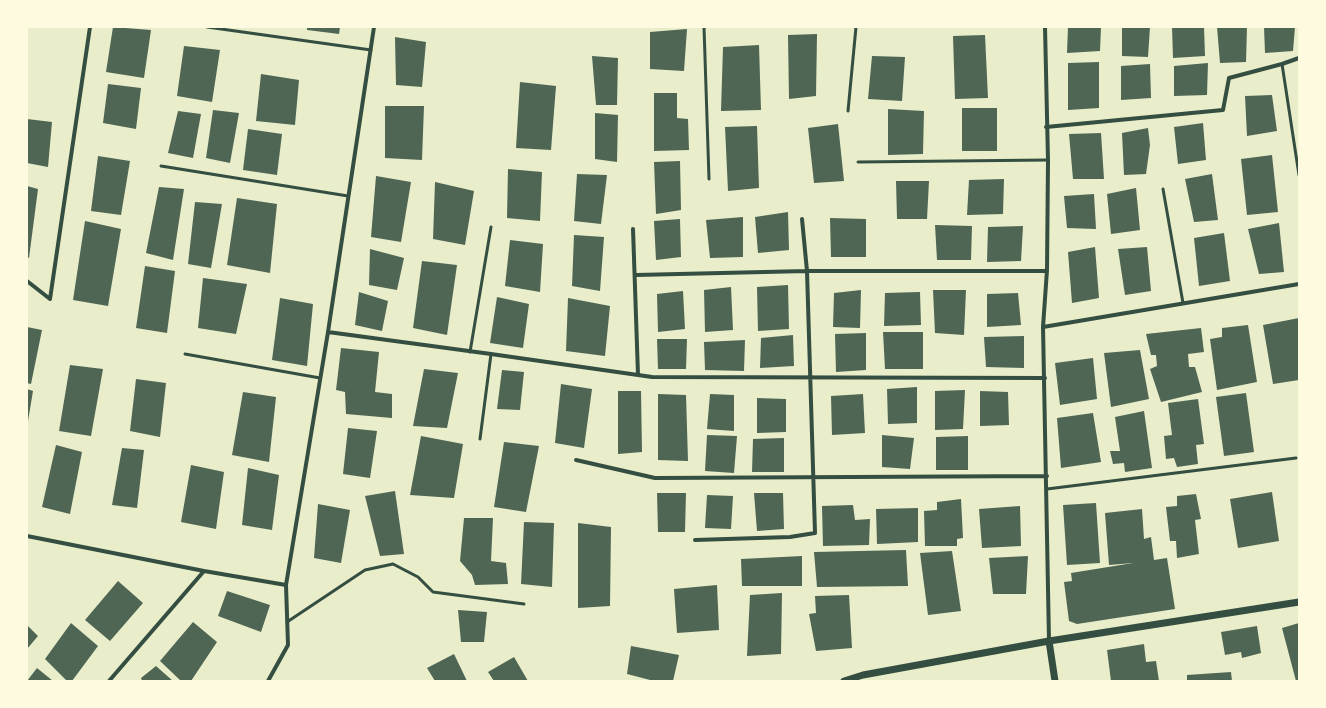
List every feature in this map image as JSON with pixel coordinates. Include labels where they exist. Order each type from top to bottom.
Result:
[{"type":"street","points":[[27,281],[50,300],[90,27]]},
{"type":"street","points":[[268,681],[288,645],[286,585],[328,332],[374,27]]},
{"type":"street","points":[[1045,27],[1046,127],[1048,160],[1046,271],[1043,327],[1049,641],[1056,681]]},
{"type":"street","points":[[1046,127],[1223,110],[1229,78],[1299,58]]},
{"type":"street","points":[[695,540],[790,537],[815,533],[807,271],[802,219]]},
{"type":"street","points":[[634,229],[638,376]]},
{"type":"street","points":[[636,275],[807,271],[1046,271]]},
{"type":"street","points":[[1043,327],[1299,284]]},
{"type":"street","points":[[328,332],[652,377],[1045,378]]},
{"type":"street","points":[[576,460],[655,478],[1047,476]]},
{"type":"street","points":[[27,536],[204,571],[286,585]]},
{"type":"street","points":[[109,681],[204,571]]},
{"type":"street","points":[[844,681],[862,675],[1049,641],[1299,602]]},
{"type":"lane","points":[[207,27],[371,50]]},
{"type":"lane","points":[[704,27],[710,179]]},
{"type":"lane","points":[[848,111],[856,27]]},
{"type":"lane","points":[[1282,64],[1299,175]]},
{"type":"lane","points":[[858,162],[1048,160]]},
{"type":"lane","points":[[160,166],[348,196]]},
{"type":"lane","points":[[1163,189],[1184,303]]},
{"type":"lane","points":[[470,352],[491,227]]},
{"type":"lane","points":[[185,354],[320,378]]},
{"type":"lane","points":[[480,439],[491,354]]},
{"type":"lane","points":[[1047,489],[1296,458]]},
{"type":"lane","points":[[288,622],[365,570],[393,564],[418,577],[433,592],[524,604]]},
{"type":"building","points":[[113,27],[151,30],[144,78],[106,72]]},
{"type":"building","points":[[307,27],[340,27],[339,34],[307,30]]},
{"type":"building","points":[[1068,27],[1101,27],[1100,51],[1067,53]]},
{"type":"building","points":[[1122,27],[1150,27],[1148,57],[1122,56]]},
{"type":"building","points":[[1172,27],[1204,27],[1205,56],[1173,58]]},
{"type":"building","points":[[1217,27],[1247,27],[1246,62],[1220,63]]},
{"type":"building","points":[[1264,27],[1295,27],[1293,51],[1265,53]]},
{"type":"building","points":[[687,29],[684,71],[650,69],[650,32]]},
{"type":"building","points":[[817,34],[816,96],[789,99],[788,35]]},
{"type":"building","points":[[985,35],[988,98],[955,99],[953,36]]},
{"type":"building","points":[[395,37],[426,42],[422,87],[396,85]]},
{"type":"building","points":[[759,45],[761,110],[721,111],[723,47]]},
{"type":"building","points":[[184,46],[220,50],[212,102],[177,96]]},
{"type":"building","points":[[592,56],[618,58],[617,105],[596,105]]},
{"type":"building","points":[[872,56],[905,57],[902,101],[868,99]]},
{"type":"building","points":[[1099,62],[1099,108],[1068,110],[1068,63]]},
{"type":"building","points":[[1208,63],[1207,95],[1174,96],[1174,66]]},
{"type":"building","points":[[1150,64],[1151,98],[1121,100],[1121,66]]},
{"type":"building","points":[[261,74],[299,80],[295,125],[256,121]]},
{"type":"building","points":[[520,82],[556,86],[551,150],[516,148]]},
{"type":"building","points":[[108,84],[141,88],[136,129],[103,123]]},
{"type":"building","points":[[654,93],[677,93],[677,118],[688,119],[689,150],[654,151]]},
{"type":"building","points":[[1272,95],[1277,131],[1247,136],[1245,96]]},
{"type":"building","points":[[385,106],[424,106],[422,160],[385,158]]},
{"type":"building","points":[[962,108],[997,108],[997,151],[962,151]]},
{"type":"building","points":[[888,109],[924,111],[923,154],[888,155]]},
{"type":"building","points":[[213,110],[239,113],[230,163],[206,158]]},
{"type":"building","points":[[178,111],[201,114],[193,158],[168,153]]},
{"type":"building","points":[[595,113],[618,115],[617,162],[595,159]]},
{"type":"building","points":[[27,119],[52,122],[48,167],[27,163]]},
{"type":"building","points":[[1203,123],[1206,160],[1178,164],[1174,127]]},
{"type":"building","points":[[838,124],[844,181],[814,183],[808,128]]},
{"type":"building","points":[[757,126],[759,188],[728,191],[725,127]]},
{"type":"building","points":[[1148,128],[1150,145],[1146,174],[1124,175],[1122,133]]},
{"type":"building","points":[[248,129],[282,134],[277,175],[243,170]]},
{"type":"building","points":[[1101,133],[1104,179],[1073,179],[1069,134]]},
{"type":"building","points":[[1272,155],[1278,212],[1247,215],[1241,159]]},
{"type":"building","points":[[98,156],[130,161],[121,215],[91,211]]},
{"type":"building","points":[[680,161],[681,210],[656,214],[654,162]]},
{"type":"building","points":[[508,169],[542,172],[540,221],[507,218]]},
{"type":"building","points":[[577,174],[607,175],[601,224],[574,221]]},
{"type":"building","points":[[1212,174],[1218,220],[1194,222],[1185,179]]},
{"type":"building","points":[[376,176],[411,182],[401,242],[371,237]]},
{"type":"building","points":[[1004,179],[1003,214],[967,215],[969,180]]},
{"type":"building","points":[[896,181],[929,181],[927,219],[897,219]]},
{"type":"building","points":[[435,182],[474,191],[465,245],[433,239]]},
{"type":"building","points":[[27,186],[38,189],[29,258],[27,257]]},
{"type":"building","points":[[159,187],[184,189],[173,260],[146,253]]},
{"type":"building","points":[[1136,188],[1140,230],[1111,234],[1107,194]]},
{"type":"building","points":[[1094,194],[1096,229],[1067,228],[1064,196]]},
{"type":"building","points":[[237,198],[277,204],[270,273],[227,265]]},
{"type":"building","points":[[195,202],[222,204],[211,268],[188,264]]},
{"type":"building","points":[[788,212],[789,250],[758,253],[755,217]]},
{"type":"building","points":[[743,217],[743,257],[710,258],[706,220]]},
{"type":"building","points":[[830,218],[866,219],[866,257],[831,257]]},
{"type":"building","points":[[680,219],[681,257],[656,260],[654,221]]},
{"type":"building","points":[[85,221],[121,229],[108,306],[73,300]]},
{"type":"building","points":[[1279,223],[1284,272],[1259,274],[1248,229]]},
{"type":"building","points":[[935,225],[972,226],[971,260],[937,260]]},
{"type":"building","points":[[1023,226],[1021,261],[987,262],[988,227]]},
{"type":"building","points":[[1224,233],[1230,281],[1199,286],[1194,238]]},
{"type":"building","points":[[574,235],[604,237],[600,291],[572,286]]},
{"type":"building","points":[[510,240],[543,244],[540,292],[505,286]]},
{"type":"building","points":[[1095,247],[1099,298],[1072,303],[1068,252]]},
{"type":"building","points":[[1147,247],[1151,291],[1125,295],[1118,249]]},
{"type":"building","points":[[370,249],[404,258],[397,290],[369,285]]},
{"type":"building","points":[[422,261],[457,265],[447,335],[413,328]]},
{"type":"building","points":[[145,266],[175,271],[167,333],[136,328]]},
{"type":"building","points":[[203,278],[247,284],[236,334],[198,328]]},
{"type":"building","points":[[788,285],[789,329],[758,331],[757,287]]},
{"type":"building","points":[[731,287],[733,330],[705,332],[704,290]]},
{"type":"building","points":[[861,290],[860,328],[833,327],[834,293]]},
{"type":"building","points":[[933,290],[966,290],[964,335],[935,333]]},
{"type":"building","points":[[683,291],[685,329],[658,332],[657,294]]},
{"type":"building","points":[[359,292],[388,301],[382,331],[355,325]]},
{"type":"building","points":[[920,292],[921,325],[884,326],[885,293]]},
{"type":"building","points":[[1018,293],[1021,325],[987,327],[987,294]]},
{"type":"building","points":[[497,297],[529,304],[523,348],[490,343]]},
{"type":"building","points":[[280,298],[313,304],[307,366],[272,360]]},
{"type":"building","points":[[568,298],[610,306],[605,356],[566,351]]},
{"type":"building","points":[[1299,318],[1299,380],[1273,384],[1263,325]]},
{"type":"building","points":[[1248,325],[1257,382],[1217,390],[1210,339],[1222,337],[1222,328]]},
{"type":"building","points":[[27,327],[42,330],[31,384],[27,383]]},
{"type":"building","points":[[1201,328],[1204,352],[1188,354],[1189,367],[1195,367],[1202,392],[1161,402],[1150,369],[1157,366],[1156,355],[1151,355],[1146,334]]},
{"type":"building","points":[[883,332],[923,332],[923,369],[885,369]]},
{"type":"building","points":[[866,333],[866,370],[836,372],[835,334]]},
{"type":"building","points":[[793,335],[794,366],[760,368],[761,338]]},
{"type":"building","points":[[1024,336],[1024,368],[986,367],[984,337]]},
{"type":"building","points":[[657,339],[687,339],[686,369],[658,369]]},
{"type":"building","points":[[745,340],[744,371],[705,370],[704,342]]},
{"type":"building","points":[[341,348],[379,352],[375,392],[392,394],[392,418],[346,414],[345,392],[336,390]]},
{"type":"building","points":[[1140,350],[1149,399],[1111,407],[1104,353]]},
{"type":"building","points":[[1093,358],[1097,399],[1060,405],[1055,363]]},
{"type":"building","points":[[70,365],[103,369],[91,436],[59,431]]},
{"type":"building","points":[[424,369],[458,373],[447,428],[413,426]]},
{"type":"building","points":[[502,370],[524,372],[520,410],[497,409]]},
{"type":"building","points":[[136,379],[166,383],[160,437],[130,431]]},
{"type":"building","points":[[561,384],[592,389],[584,448],[555,443]]},
{"type":"building","points":[[917,387],[917,423],[888,424],[887,389]]},
{"type":"building","points":[[27,389],[33,391],[28,421],[27,421]]},
{"type":"building","points":[[965,390],[963,429],[935,430],[935,391]]},
{"type":"building","points":[[618,391],[641,391],[642,452],[618,454]]},
{"type":"building","points":[[980,391],[1008,392],[1009,425],[980,426]]},
{"type":"building","points":[[243,392],[276,397],[269,462],[232,455]]},
{"type":"building","points":[[1246,393],[1254,452],[1224,456],[1216,397]]},
{"type":"building","points":[[658,394],[686,395],[688,461],[658,460]]},
{"type":"building","points":[[710,394],[734,395],[734,431],[707,429]]},
{"type":"building","points":[[863,394],[865,433],[832,435],[831,396]]},
{"type":"building","points":[[757,398],[786,399],[786,432],[757,433]]},
{"type":"building","points":[[1198,399],[1204,444],[1196,445],[1198,464],[1177,467],[1174,458],[1166,459],[1164,436],[1172,435],[1168,403]]},
{"type":"building","points":[[1144,411],[1152,468],[1125,472],[1124,463],[1113,464],[1110,451],[1120,451],[1115,417]]},
{"type":"building","points":[[1093,413],[1101,462],[1061,468],[1057,418]]},
{"type":"building","points":[[348,428],[377,431],[370,478],[343,474]]},
{"type":"building","points":[[707,435],[737,436],[734,473],[705,471]]},
{"type":"building","points":[[882,435],[914,438],[910,469],[882,467]]},
{"type":"building","points":[[421,436],[463,444],[454,498],[410,495]]},
{"type":"building","points":[[968,436],[968,470],[936,470],[936,437]]},
{"type":"building","points":[[784,438],[784,472],[752,472],[753,439]]},
{"type":"building","points":[[504,442],[539,446],[526,512],[494,507]]},
{"type":"building","points":[[56,445],[82,452],[70,514],[42,507]]},
{"type":"building","points":[[122,448],[144,450],[137,508],[112,505]]},
{"type":"building","points":[[191,465],[224,472],[216,529],[181,522]]},
{"type":"building","points":[[248,468],[279,475],[272,530],[242,525]]},
{"type":"building","points":[[395,491],[404,554],[380,556],[365,496]]},
{"type":"building","points":[[1272,492],[1279,541],[1238,548],[1230,499]]},
{"type":"building","points":[[657,493],[686,493],[685,532],[658,532]]},
{"type":"building","points":[[754,493],[783,493],[784,529],[757,531]]},
{"type":"building","points":[[1196,494],[1201,519],[1195,520],[1199,554],[1177,558],[1176,541],[1170,541],[1166,507],[1177,506],[1177,496]]},
{"type":"building","points":[[707,495],[733,496],[731,529],[705,528]]},
{"type":"building","points":[[961,499],[963,538],[957,539],[957,546],[925,546],[924,511],[937,510],[937,502]]},
{"type":"building","points":[[1096,503],[1100,563],[1067,565],[1063,505]]},
{"type":"building","points":[[318,504],[350,510],[341,563],[314,558]]},
{"type":"building","points":[[853,505],[855,520],[870,519],[869,545],[823,546],[822,506]]},
{"type":"building","points":[[1020,506],[1021,546],[982,548],[979,509]]},
{"type":"building","points":[[918,508],[918,542],[877,544],[876,509]]},
{"type":"building","points":[[1142,509],[1144,539],[1151,537],[1154,560],[1167,558],[1175,609],[1077,624],[1069,621],[1064,582],[1072,581],[1071,573],[1133,563],[1109,565],[1105,513]]},
{"type":"building","points":[[464,518],[493,518],[491,561],[506,563],[508,584],[475,585],[472,575],[460,561]]},
{"type":"building","points":[[524,522],[554,523],[552,587],[521,584]]},
{"type":"building","points":[[578,523],[611,527],[610,606],[578,608]]},
{"type":"building","points":[[906,550],[908,586],[817,587],[814,552]]},
{"type":"building","points":[[952,551],[961,611],[928,615],[920,553]]},
{"type":"building","points":[[802,556],[802,586],[742,586],[741,559]]},
{"type":"building","points":[[1028,556],[1026,594],[993,594],[989,558]]},
{"type":"building","points":[[118,581],[143,603],[110,641],[85,620]]},
{"type":"building","points":[[717,585],[719,630],[677,633],[674,589]]},
{"type":"building","points":[[227,591],[270,605],[261,632],[218,616]]},
{"type":"building","points":[[782,593],[781,654],[747,656],[750,595]]},
{"type":"building","points":[[849,595],[852,648],[816,651],[809,614],[816,613],[815,596]]},
{"type":"building","points":[[458,610],[487,612],[484,642],[461,642]]},
{"type":"building","points":[[193,622],[217,642],[191,681],[181,681],[160,661]]},
{"type":"building","points":[[71,623],[98,646],[72,681],[67,681],[45,659]]},
{"type":"building","points":[[1299,623],[1299,681],[1296,681],[1282,628]]},
{"type":"building","points":[[27,625],[38,636],[27,649]]},
{"type":"building","points":[[1257,626],[1261,653],[1242,658],[1241,652],[1225,655],[1221,632]]},
{"type":"building","points":[[1144,644],[1146,662],[1156,661],[1159,681],[1111,681],[1107,650]]},
{"type":"building","points":[[631,646],[679,655],[673,681],[654,681],[627,674]]},
{"type":"building","points":[[454,654],[467,681],[435,681],[427,668]]},
{"type":"building","points":[[514,657],[528,681],[494,681],[488,672]]},
{"type":"building","points":[[156,666],[173,681],[142,681],[141,678]]},
{"type":"building","points":[[37,668],[53,681],[27,681]]},
{"type":"building","points":[[1231,672],[1232,681],[1187,681],[1187,675]]}]
